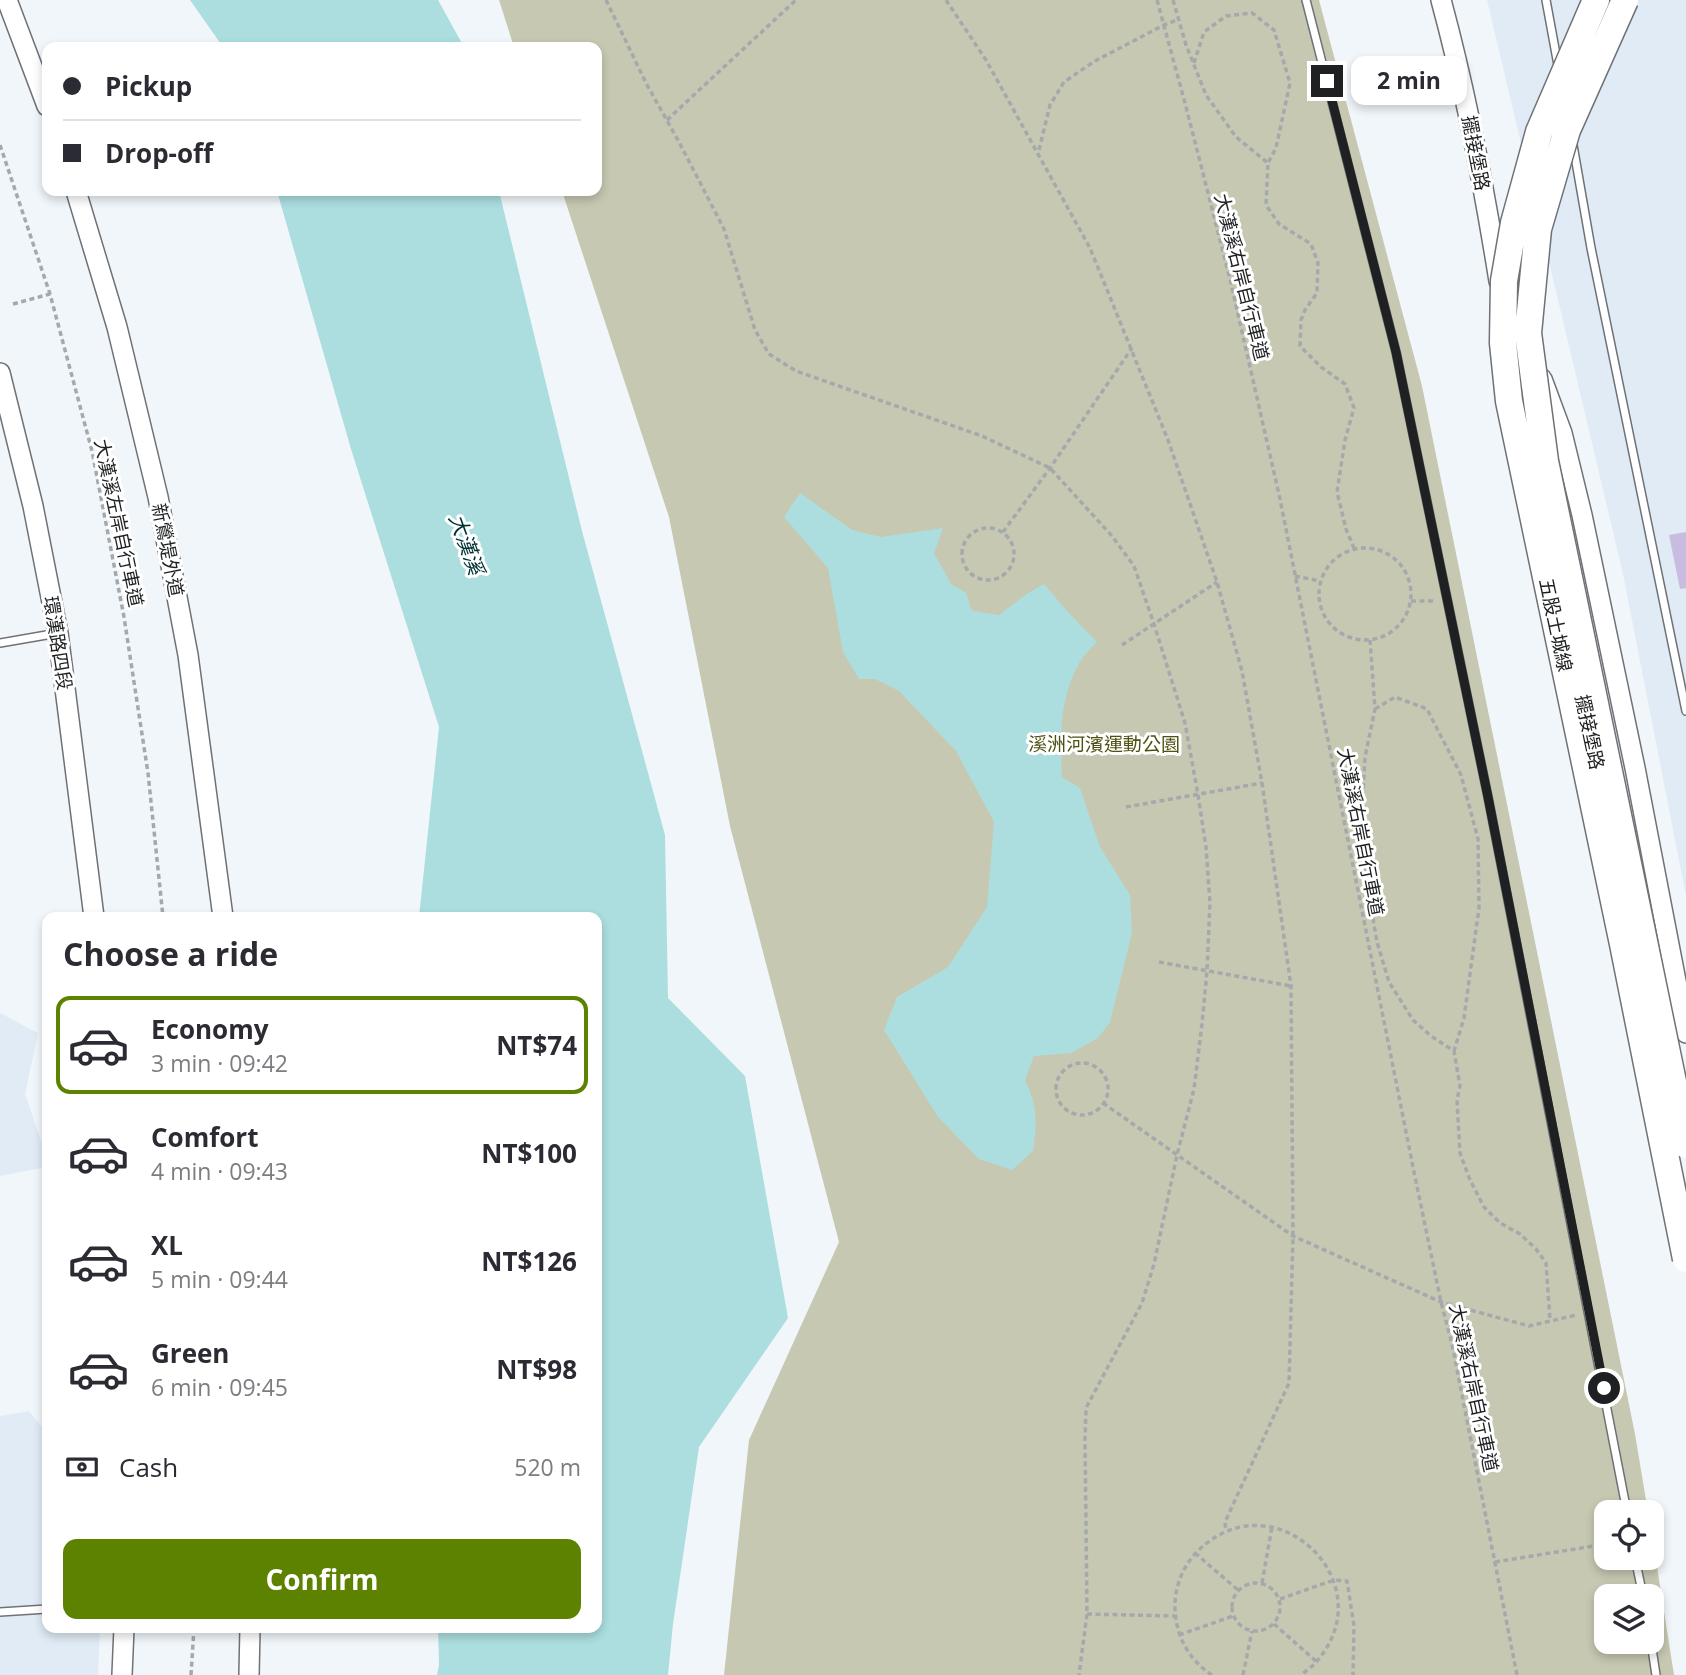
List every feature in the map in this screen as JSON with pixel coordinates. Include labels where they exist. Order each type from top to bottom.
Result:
[{"type":"highway","name":"五股土城線","points":[[1596,0],[1539,132],[1517,210],[1504,281],[1503,343],[1509,401],[1686,1259]]},
{"type":"highway","name":"五股土城線","points":[[1625,0],[1567,130],[1538,229],[1528,333],[1545,461],[1686,1145]]},
{"type":"street","points":[[8,0],[42,92]]},
{"type":"street","name":"擺接堡路","points":[[1441,0],[1457,57],[1505,318],[1685,1187]]},
{"type":"street","name":"新鶯堤外道","points":[[78,196],[117,327],[158,496],[188,655],[222,912]]},
{"type":"street","name":"擺接堡路","points":[[1490,225],[1562,433],[1582,515],[1635,768],[1686,1033]]},
{"type":"street","name":"環漢路四段","points":[[0,373],[33,506],[58,633],[93,912]]},
{"type":"street","points":[[122,1675],[124,1633]]},
{"type":"street","points":[[249,1675],[250,1633]]},
{"type":"lane","points":[[1306,0],[1396,352],[1488,797],[1625,1500]]},
{"type":"lane","points":[[1546,0],[1563,92]]},
{"type":"lane","points":[[1565,105],[1594,262],[1686,711]]},
{"type":"lane","points":[[0,643],[58,633]]},
{"type":"lane","points":[[0,1612],[42,1609]]},
{"type":"lane","points":[[1653,1654],[1656,1675]]},
{"type":"path","points":[[606,0],[646,83],[724,229],[755,330],[769,354],[796,371],[982,436],[1050,468],[1112,537],[1134,566],[1185,723],[1206,847],[1210,903],[1207,971],[1194,1089],[1154,1264],[1142,1303],[1086,1408],[1087,1614],[1079,1675]]},
{"type":"path","points":[[667,120],[796,0]]},
{"type":"path","points":[[946,0],[986,60],[1090,248],[1168,440],[1217,582],[1242,671],[1262,783],[1291,986],[1293,1236],[1289,1383],[1225,1521],[1226,1531]]},
{"type":"path","name":"大漢溪右岸自行車道","points":[[1157,0],[1230,279],[1277,486],[1517,1675]]},
{"type":"path","points":[[1173,0],[1206,95],[1236,137],[1268,163]]},
{"type":"path","points":[[1194,65],[1204,32],[1226,16],[1252,13],[1274,30],[1290,83],[1276,148],[1268,163],[1266,205],[1279,223],[1311,244],[1318,263],[1317,293],[1301,320],[1300,346],[1321,367],[1345,384],[1354,408],[1345,440],[1337,492],[1346,529],[1354,548]]},
{"type":"path","points":[[1038,152],[1050,105],[1065,82],[1095,61],[1178,20]]},
{"type":"path","name":"大漢溪左岸自行車道","points":[[0,145],[50,294],[92,451],[124,617],[148,773],[162,912]]},
{"type":"path","points":[[13,304],[50,294]]},
{"type":"path","points":[[1003,532],[1132,348]]},
{"type":"path","points":[[995,528],[1003,532],[1013,545],[1015,554],[1009,570],[995,579],[978,578],[965,566],[962,558],[965,541],[978,530],[995,528]]},
{"type":"path","points":[[1369,547],[1384,551],[1397,559],[1406,571],[1411,585],[1411,601],[1407,615],[1397,627],[1384,636],[1370,640],[1354,639],[1341,634],[1329,624],[1321,611],[1318,596],[1320,581],[1327,566],[1339,555],[1354,548],[1369,547]]},
{"type":"path","points":[[1295,576],[1320,581]]},
{"type":"path","points":[[1122,645],[1217,582]]},
{"type":"path","points":[[1411,601],[1436,601]]},
{"type":"path","points":[[1370,640],[1375,709],[1365,757],[1362,856],[1377,942],[1389,982],[1413,1020],[1454,1051]]},
{"type":"path","points":[[1375,709],[1395,697],[1427,709],[1461,775],[1478,839],[1479,908],[1464,1018],[1454,1051],[1460,1086],[1457,1100],[1460,1153],[1484,1207],[1500,1223],[1520,1234],[1546,1263],[1550,1320]]},
{"type":"path","points":[[1126,807],[1262,783]]},
{"type":"path","points":[[1362,905],[1370,904]]},
{"type":"path","points":[[1158,962],[1291,986]]},
{"type":"path","points":[[1086,1063],[1101,1071],[1108,1087],[1103,1103],[1090,1114],[1081,1115],[1065,1109],[1059,1102],[1055,1086],[1062,1070],[1069,1065],[1086,1063]]},
{"type":"path","points":[[1103,1103],[1293,1236],[1441,1303],[1529,1326],[1577,1315]]},
{"type":"path","points":[[1212,1675],[1189,1653],[1179,1635],[1175,1616],[1175,1594],[1182,1572],[1195,1553],[1209,1540],[1226,1531],[1249,1526],[1272,1527],[1293,1534],[1310,1546],[1324,1562],[1334,1580],[1338,1602],[1336,1623],[1329,1644],[1317,1662],[1301,1675]]},
{"type":"path","points":[[1262,1583],[1272,1527]]},
{"type":"path","points":[[1495,1562],[1594,1546]]},
{"type":"path","points":[[1195,1553],[1238,1590]]},
{"type":"path","points":[[1280,1599],[1334,1580],[1348,1581],[1354,1626],[1353,1675]]},
{"type":"path","points":[[1253,1582],[1270,1586],[1280,1599],[1281,1608],[1274,1623],[1260,1631],[1252,1631],[1237,1623],[1231,1607],[1238,1590],[1253,1582]]},
{"type":"path","points":[[1087,1614],[1175,1616]]},
{"type":"path","points":[[1179,1635],[1233,1616]]},
{"type":"path","points":[[1274,1623],[1317,1662]]},
{"type":"path","points":[[1243,1675],[1252,1631]]},
{"type":"path","points":[[191,1675],[194,1633]]},
{"type":"shaded area","points":[[1487,0],[1686,0],[1686,896],[1623,574]]},
{"type":"shaded area","points":[[0,1013],[38,1033],[25,1094],[42,1143],[42,1168],[0,1176]]},
{"type":"shaded area","points":[[29,1411],[42,1427],[42,1633],[100,1633],[98,1675],[0,1675],[0,1416]]},
{"type":"green space","name":"溪洲河濱運動公園","points":[[499,0],[1319,0],[1422,386],[1635,1434],[1646,1500],[1594,1500],[1594,1570],[1658,1570],[1660,1584],[1594,1584],[1594,1654],[1664,1654],[1664,1611],[1674,1675],[724,1675],[749,1440],[839,1242],[730,826],[669,517],[564,196],[602,196],[602,42],[512,42]]},
{"type":"water","points":[[190,0],[438,0],[461,42],[219,42]]},
{"type":"water","name":"大漢溪","points":[[278,196],[500,196],[582,531],[665,835],[668,998],[745,1076],[788,1318],[699,1447],[668,1675],[437,1675],[438,1633],[602,1633],[602,912],[420,912],[439,727],[351,449]]},
{"type":"water","points":[[800,493],[852,530],[881,537],[943,528],[934,553],[951,584],[966,593],[972,611],[999,615],[1044,584],[1097,642],[1079,663],[1064,704],[1061,733],[1062,777],[1080,788],[1100,847],[1130,895],[1132,933],[1110,1022],[1098,1038],[1071,1053],[1034,1056],[1025,1080],[1035,1115],[1033,1151],[1012,1170],[979,1159],[938,1117],[884,1030],[897,997],[948,967],[987,907],[994,822],[956,751],[899,691],[875,679],[859,679],[843,652],[828,568],[784,517]]},
{"type":"building","points":[[1686,532],[1686,588],[1680,589],[1669,535]]},
{"type":"route","points":[[1327,81],[1396,352],[1488,797],[1604,1388]]}]
